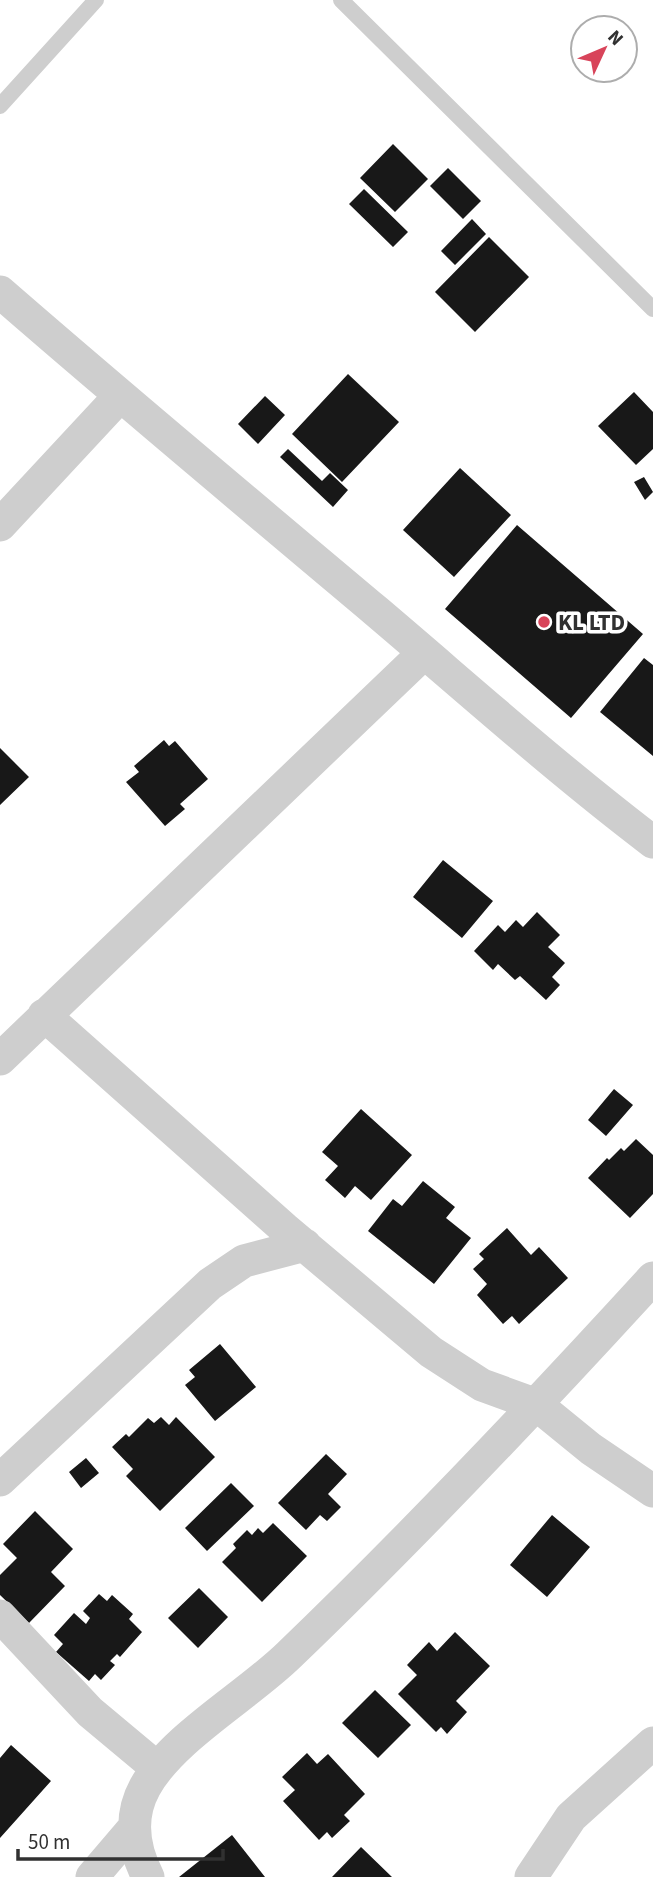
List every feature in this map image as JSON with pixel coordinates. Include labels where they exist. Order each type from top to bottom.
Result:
[{"type":"street","points":[[0,292],[533,747],[653,842]]},
{"type":"street","points":[[0,524],[120,397]]},
{"type":"street","points":[[0,1059],[424,653]]},
{"type":"street","points":[[44,1015],[305,1245],[451,1367],[482,1385],[537,1405],[591,1449],[653,1491]]},
{"type":"street","points":[[0,1480],[210,1284],[244,1261],[305,1245]]},
{"type":"street","points":[[149,1877],[137,1851],[133,1829],[136,1808],[156,1768],[196,1731],[274,1670],[537,1405],[653,1278]]},
{"type":"street","points":[[0,1616],[82,1704],[156,1768]]},
{"type":"street","points":[[531,1877],[571,1817],[653,1743]]},
{"type":"street","points":[[92,1877],[133,1829]]},
{"type":"lane","points":[[0,106],[96,0]]},
{"type":"lane","points":[[341,0],[653,309]]},
{"type":"building","points":[[393,144],[428,179],[395,212],[360,178]]},
{"type":"building","points":[[448,168],[481,201],[463,219],[430,186]]},
{"type":"building","points":[[364,189],[408,232],[393,247],[349,204]]},
{"type":"building","points":[[472,219],[486,234],[455,265],[441,251]]},
{"type":"building","points":[[489,237],[529,277],[475,332],[435,292]]},
{"type":"building","points":[[348,374],[399,422],[342,482],[292,434]]},
{"type":"building","points":[[634,392],[653,412],[653,449],[636,465],[598,426]]},
{"type":"building","points":[[265,396],[285,415],[258,444],[238,424]]},
{"type":"building","points":[[288,449],[322,481],[330,473],[348,490],[333,507],[280,457]]},
{"type":"building","points":[[460,468],[511,515],[454,577],[403,530]]},
{"type":"building","points":[[644,477],[653,492],[645,500],[634,482]]},
{"type":"building","name":"KL LTD","points":[[517,525],[643,634],[571,718],[445,609]]},
{"type":"building","name":"KL LTD","points":[[644,658],[653,665],[653,756],[600,712]]},
{"type":"building","points":[[164,740],[169,746],[175,741],[208,779],[180,804],[185,809],[165,826],[126,782],[139,772],[134,766]]},
{"type":"building","points":[[0,748],[29,777],[0,805]]},
{"type":"building","points":[[443,860],[493,901],[462,938],[413,897]]},
{"type":"building","points":[[537,912],[560,935],[548,947],[565,963],[552,977],[560,985],[546,1000],[520,976],[515,980],[498,964],[493,970],[474,951],[498,925],[505,932],[516,920],[523,927]]},
{"type":"building","points":[[614,1089],[633,1105],[606,1136],[588,1120]]},
{"type":"building","points":[[361,1109],[412,1155],[371,1200],[355,1186],[345,1198],[325,1180],[338,1166],[322,1152]]},
{"type":"building","points":[[636,1139],[653,1155],[653,1194],[630,1218],[588,1178],[607,1158],[609,1160],[621,1148],[624,1151]]},
{"type":"building","points":[[423,1181],[455,1207],[446,1218],[471,1238],[434,1284],[368,1231],[393,1199],[402,1206]]},
{"type":"building","points":[[507,1228],[531,1255],[539,1247],[568,1278],[519,1324],[512,1316],[503,1324],[477,1295],[487,1284],[473,1269],[484,1259],[479,1254]]},
{"type":"building","points":[[220,1344],[256,1387],[215,1421],[185,1385],[195,1377],[189,1370]]},
{"type":"building","points":[[161,1417],[169,1425],[176,1417],[215,1457],[160,1511],[126,1476],[133,1469],[112,1447],[126,1434],[129,1437],[148,1418],[154,1423]]},
{"type":"building","points":[[326,1454],[347,1474],[328,1494],[341,1507],[327,1521],[320,1515],[306,1530],[278,1503]]},
{"type":"building","points":[[86,1458],[99,1473],[81,1488],[69,1472]]},
{"type":"building","points":[[231,1483],[254,1506],[207,1551],[185,1528]]},
{"type":"building","points":[[35,1511],[73,1549],[51,1572],[65,1586],[29,1623],[0,1595],[0,1575],[17,1558],[3,1544]]},
{"type":"building","points":[[552,1515],[590,1547],[547,1597],[510,1565]]},
{"type":"building","points":[[273,1523],[307,1556],[262,1602],[222,1562],[236,1548],[233,1544],[247,1530],[252,1535],[258,1528],[263,1533]]},
{"type":"building","points":[[199,1588],[228,1617],[198,1648],[168,1618]]},
{"type":"building","points":[[99,1594],[107,1601],[112,1595],[133,1614],[129,1619],[142,1632],[120,1657],[117,1654],[110,1661],[115,1665],[101,1680],[95,1674],[89,1681],[56,1652],[63,1644],[54,1635],[74,1613],[86,1624],[90,1618],[83,1611]]},
{"type":"building","points":[[455,1632],[490,1666],[456,1701],[467,1712],[447,1734],[441,1727],[436,1732],[398,1694],[417,1675],[407,1665],[429,1642],[437,1651]]},
{"type":"building","points":[[375,1690],[411,1725],[378,1758],[342,1723]]},
{"type":"building","points":[[11,1745],[51,1781],[0,1838],[0,1758]]},
{"type":"building","points":[[307,1753],[317,1764],[328,1754],[365,1794],[344,1815],[350,1821],[332,1838],[327,1832],[319,1840],[283,1801],[295,1790],[282,1777]]},
{"type":"building","points":[[232,1835],[265,1877],[179,1877]]},
{"type":"building","points":[[361,1847],[392,1877],[332,1877]]},
{"type":"place","name":"KL LTD","points":[[544,622]]}]
